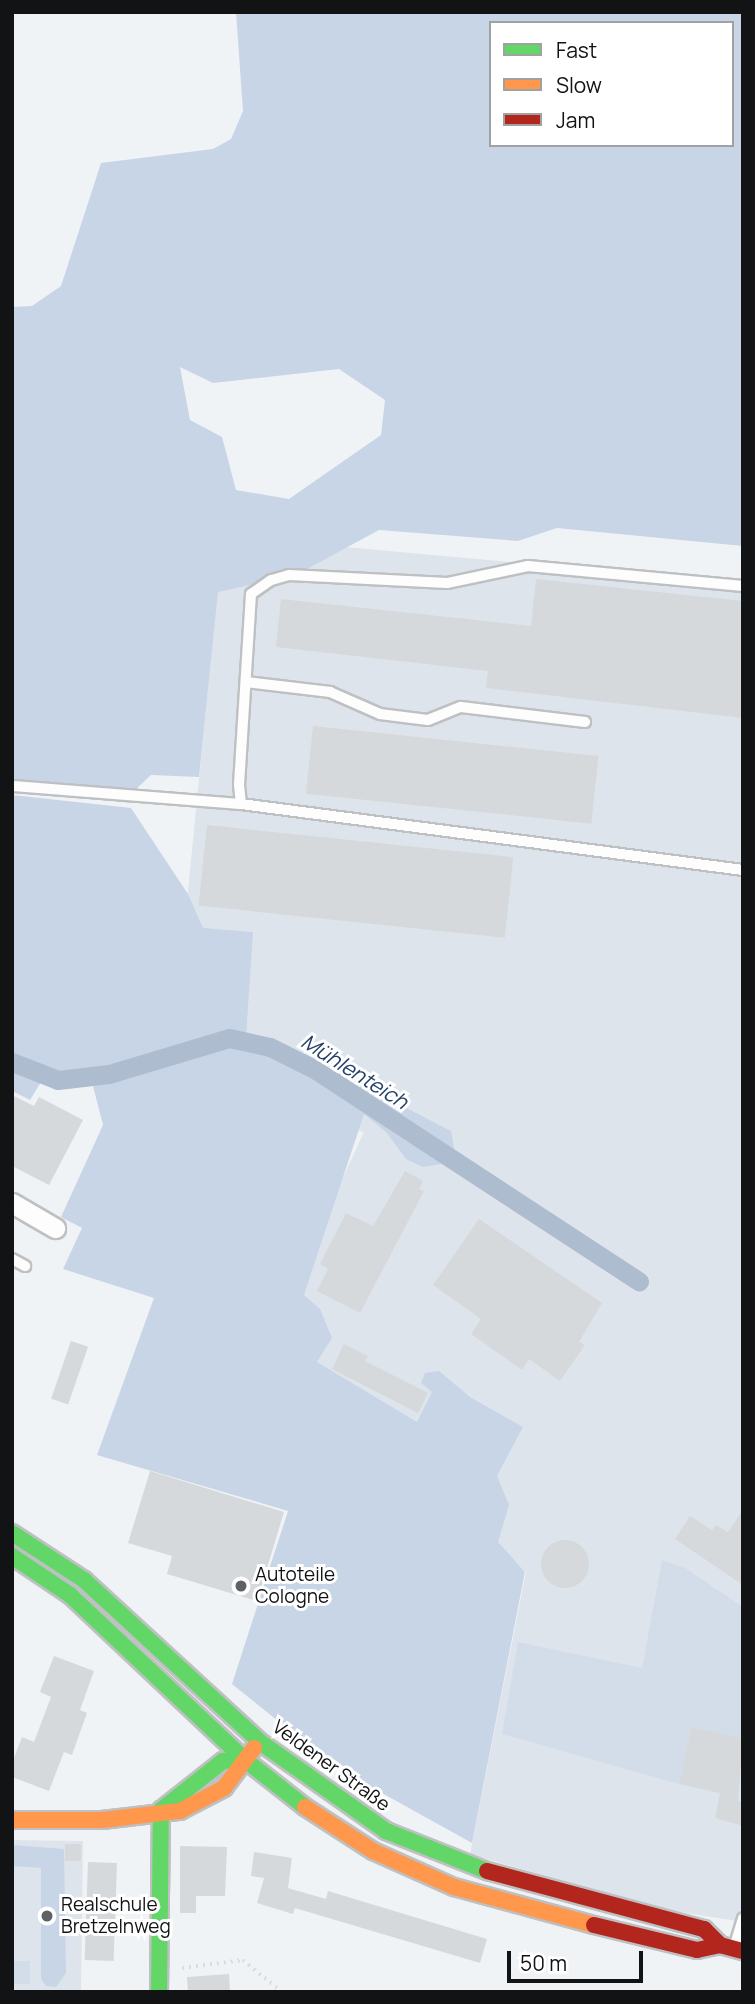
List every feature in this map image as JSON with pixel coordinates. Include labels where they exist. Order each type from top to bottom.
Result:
[{"type":"street","points":[[12,1203],[55,1228]]},
{"type":"street","name":"Veldener Straße","points":[[12,1533],[84,1580],[260,1742],[386,1831],[464,1865],[704,1929],[732,1949]]},
{"type":"street","points":[[12,1556],[70,1595],[244,1759],[317,1816],[373,1852],[454,1887],[671,1945],[697,1950],[732,1949]]},
{"type":"street","points":[[12,1820],[102,1820],[162,1810],[180,1811],[199,1804],[236,1777],[244,1759],[260,1742]]},
{"type":"street","points":[[159,1992],[162,1810],[210,1769],[223,1761],[244,1759]]},
{"type":"lane","points":[[241,804],[251,594],[289,575],[447,583],[528,566],[559,566],[743,586]]},
{"type":"lane","points":[[246,682],[330,692],[380,714],[428,720],[461,707],[585,722]]},
{"type":"lane","points":[[12,786],[241,804],[743,870]]},
{"type":"lane","points":[[12,1259],[25,1266]]},
{"type":"lane","points":[[732,1949],[743,1919]]},
{"type":"path","points":[[159,1972],[243,1960],[282,1992]]},
{"type":"shaded area","points":[[236,12],[743,12],[743,546],[557,528],[518,541],[379,530],[296,575],[218,592],[199,777],[151,775],[132,793],[130,803],[12,787],[12,307],[32,306],[61,286],[101,163],[213,149],[231,139],[243,111]],"holes":[[[180,367],[213,383],[339,369],[385,400],[381,435],[289,499],[236,490],[222,437],[190,420]]]},
{"type":"shaded area","points":[[223,536],[743,583],[743,1922],[655,1908],[470,1854],[526,1572],[268,1339],[364,1132],[169,1083]]},
{"type":"shaded area","points":[[12,795],[131,808],[188,894],[203,928],[253,932],[245,1052],[294,1050],[451,1131],[455,1153],[441,1164],[423,1167],[406,1159],[386,1132],[364,1114],[304,1295],[320,1309],[332,1338],[317,1362],[417,1422],[432,1392],[421,1383],[425,1373],[439,1371],[470,1397],[523,1427],[497,1476],[509,1505],[498,1542],[525,1572],[472,1843],[335,1767],[232,1684],[288,1511],[97,1455],[154,1298],[63,1269],[82,1228],[61,1217],[103,1125],[93,1086],[59,1088],[41,1082],[30,1100],[12,1091]]},
{"type":"shaded area","points":[[662,1560],[685,1568],[743,1607],[743,1738],[691,1727],[679,1784],[502,1734],[518,1642],[642,1668]]},
{"type":"shaded area","name":"Realschule Bretzelnweg","points":[[12,1840],[83,1841],[81,1990],[95,1992],[12,1992]]},
{"type":"shaded area","points":[[12,1845],[64,1849],[66,1973],[56,1987],[46,1986],[41,1979],[41,1868],[12,1866]]},
{"type":"shaded area","points":[[12,1961],[30,1961],[30,1984],[12,1984]]},
{"type":"building","points":[[536,579],[743,601],[743,718],[486,688],[488,671],[276,647],[281,599],[531,626]]},
{"type":"building","points":[[313,726],[598,756],[591,824],[306,794]]},
{"type":"building","points":[[207,825],[513,857],[505,938],[199,906]]},
{"type":"building","points":[[12,1095],[34,1106],[39,1097],[83,1120],[49,1185],[12,1166]]},
{"type":"building","points":[[405,1171],[423,1181],[419,1189],[424,1191],[360,1313],[317,1291],[328,1269],[320,1264],[346,1213],[373,1226]]},
{"type":"building","points":[[479,1219],[602,1303],[579,1342],[585,1345],[560,1381],[529,1359],[522,1370],[471,1334],[481,1319],[433,1285]]},
{"type":"building","points":[[71,1341],[88,1347],[68,1405],[51,1399]]},
{"type":"building","points":[[344,1344],[368,1356],[365,1361],[428,1393],[418,1413],[332,1369]]},
{"type":"building","points":[[150,1471],[284,1512],[257,1601],[167,1574],[172,1556],[128,1543]]},
{"type":"building","points":[[743,1510],[743,1585],[675,1539],[690,1516],[712,1530],[716,1525],[728,1532]]},
{"type":"building","points":[[565,1540],[582,1547],[589,1564],[582,1581],[565,1588],[548,1581],[541,1564],[548,1547]]},
{"type":"building","points":[[54,1656],[94,1671],[80,1710],[87,1713],[72,1755],[64,1752],[49,1791],[12,1777],[12,1763],[22,1737],[34,1742],[51,1697],[40,1692]]},
{"type":"building","points":[[691,1727],[743,1738],[738,1801],[743,1802],[743,1826],[715,1818],[720,1793],[679,1784]]},
{"type":"building","points":[[65,1844],[81,1844],[81,1861],[65,1861]]},
{"type":"building","points":[[180,1846],[227,1847],[225,1896],[196,1896],[196,1913],[180,1913]]},
{"type":"building","points":[[254,1852],[292,1858],[288,1888],[326,1899],[328,1891],[487,1939],[480,1963],[295,1908],[293,1914],[257,1903],[264,1878],[251,1876]]},
{"type":"building","points":[[88,1862],[117,1863],[114,1961],[85,1960]]},
{"type":"building","points":[[229,1974],[230,1992],[188,1992],[187,1977]]},
{"type":"waterway","name":"Mühlenteich","points":[[12,1062],[58,1080],[109,1074],[229,1038],[270,1047],[316,1070],[639,1281]]},
{"type":"traffic: fast","points":[[12,1533],[84,1580],[260,1742],[386,1831],[487,1871]]},
{"type":"traffic: fast","points":[[12,1556],[70,1595],[244,1759],[305,1807]]},
{"type":"traffic: fast","points":[[161,1810],[223,1761],[244,1759]]},
{"type":"traffic: fast","points":[[159,1992],[161,1810]]},
{"type":"traffic: slow","points":[[12,1820],[102,1820],[180,1811],[224,1788],[254,1748]]},
{"type":"traffic: slow","points":[[305,1807],[373,1851],[454,1887],[594,1925]]},
{"type":"traffic: jam","points":[[487,1871],[704,1929],[720,1945]]},
{"type":"traffic: jam","points":[[594,1925],[697,1950],[720,1945],[743,1951]]},
{"type":"place","name":"Autoteile Cologne","points":[[241,1586]]},
{"type":"place","name":"Realschule Bretzelnweg","points":[[47,1916]]}]
